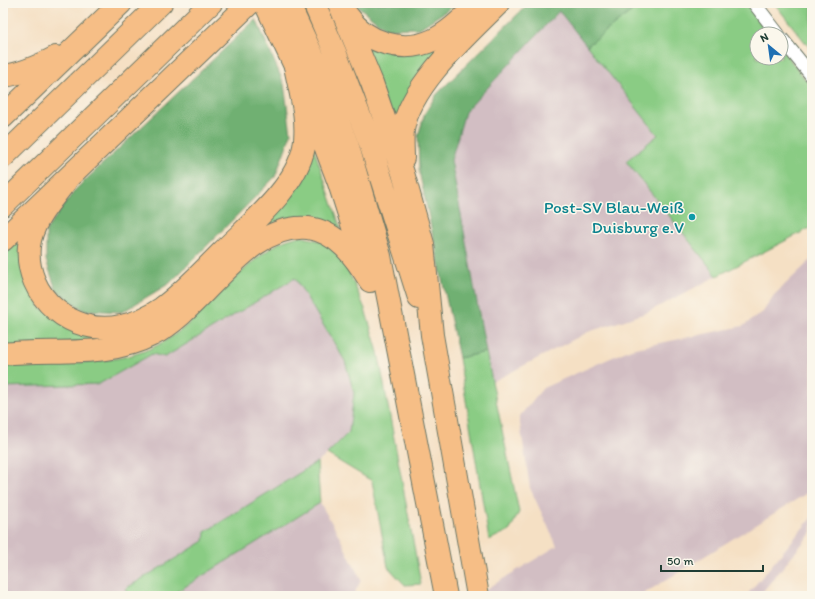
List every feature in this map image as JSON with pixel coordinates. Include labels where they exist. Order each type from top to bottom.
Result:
[{"type":"highway","points":[[3,117],[121,3]]},
{"type":"highway","points":[[3,156],[161,3]]},
{"type":"highway","points":[[3,204],[211,3]]},
{"type":"highway","points":[[288,3],[315,61],[348,147],[380,256],[446,596]]},
{"type":"highway","points":[[314,3],[336,52],[369,140],[432,335]]},
{"type":"highway","points":[[340,3],[372,83],[403,173],[423,244],[432,335],[478,596]]},
{"type":"highway","points":[[340,3],[351,20],[366,34],[386,44],[408,46],[432,40],[456,25],[479,3]]},
{"type":"highway","points":[[403,173],[403,130],[410,108],[425,83],[468,34],[499,3]]},
{"type":"highway","points":[[3,240],[261,4],[296,66],[402,370]]},
{"type":"highway","points":[[3,76],[15,75],[40,66],[78,44]]},
{"type":"highway","points":[[66,181],[41,216],[34,229],[30,246],[29,261],[38,288],[52,306],[78,324],[99,328],[120,327],[142,321],[162,308],[182,292],[277,198],[295,171],[304,147],[305,117],[296,66]]},
{"type":"highway","points":[[3,354],[109,350],[130,345],[152,336],[168,327],[187,311],[254,246],[276,232],[298,227],[316,229],[330,235],[356,258],[370,281]]},
{"type":"street","points":[[754,3],[772,26]]},
{"type":"street","points":[[789,48],[812,76]]},
{"type":"shaded area","points":[[559,11],[658,135],[626,161],[717,276],[646,313],[588,332],[492,382],[451,160],[465,112]]},
{"type":"shaded area","points":[[812,259],[812,490],[640,596],[475,596],[557,546],[530,488],[519,417],[543,388],[631,349],[743,326],[763,312],[774,295]]},
{"type":"shaded area","points":[[295,277],[345,361],[354,393],[349,432],[322,459],[205,532],[204,541],[125,589],[130,596],[3,596],[3,387],[99,384],[152,354],[165,357]]},
{"type":"shaded area","points":[[320,503],[336,530],[361,580],[353,596],[170,596]]},
{"type":"shaded area","points":[[812,517],[812,532],[759,596],[746,596]]},
{"type":"green space","points":[[354,3],[458,3],[420,28],[386,29]]},
{"type":"green space","points":[[529,3],[642,3],[587,46],[559,11],[465,112],[451,160],[486,352],[459,358],[419,171],[418,136],[425,113],[437,94]]},
{"type":"green space","points":[[642,3],[746,3],[764,26],[749,26],[749,66],[789,66],[789,58],[812,88],[812,227],[717,276],[626,161],[658,135],[587,46]]},
{"type":"green space","points":[[774,3],[812,3],[812,51]]},
{"type":"green space","points":[[256,19],[284,84],[291,134],[275,177],[170,283],[122,312],[83,310],[56,290],[46,260],[46,230],[76,189]]},
{"type":"green space","points":[[363,42],[443,42],[394,127]]},
{"type":"green space","points":[[312,143],[341,229],[316,218],[285,218],[254,232]]},
{"type":"green space","points":[[299,236],[325,242],[345,263],[365,309],[378,352],[421,584],[405,585],[388,567],[372,481],[327,454],[349,432],[354,393],[345,361],[295,278],[165,357],[152,354],[99,384],[3,387],[3,364],[103,361],[141,352],[158,345],[191,322],[248,266],[263,254],[279,243]]},
{"type":"green space","points":[[21,241],[40,308],[125,339],[3,347],[3,256]]},
{"type":"green space","points":[[486,352],[519,512],[510,530],[489,540],[459,358]]},
{"type":"green space","points":[[317,462],[320,503],[170,596],[130,596],[125,589],[204,541],[205,532]]},
{"type":"place","name":"Post-SV Blau-Weiß Duisburg e.V","points":[[692,217]]}]
